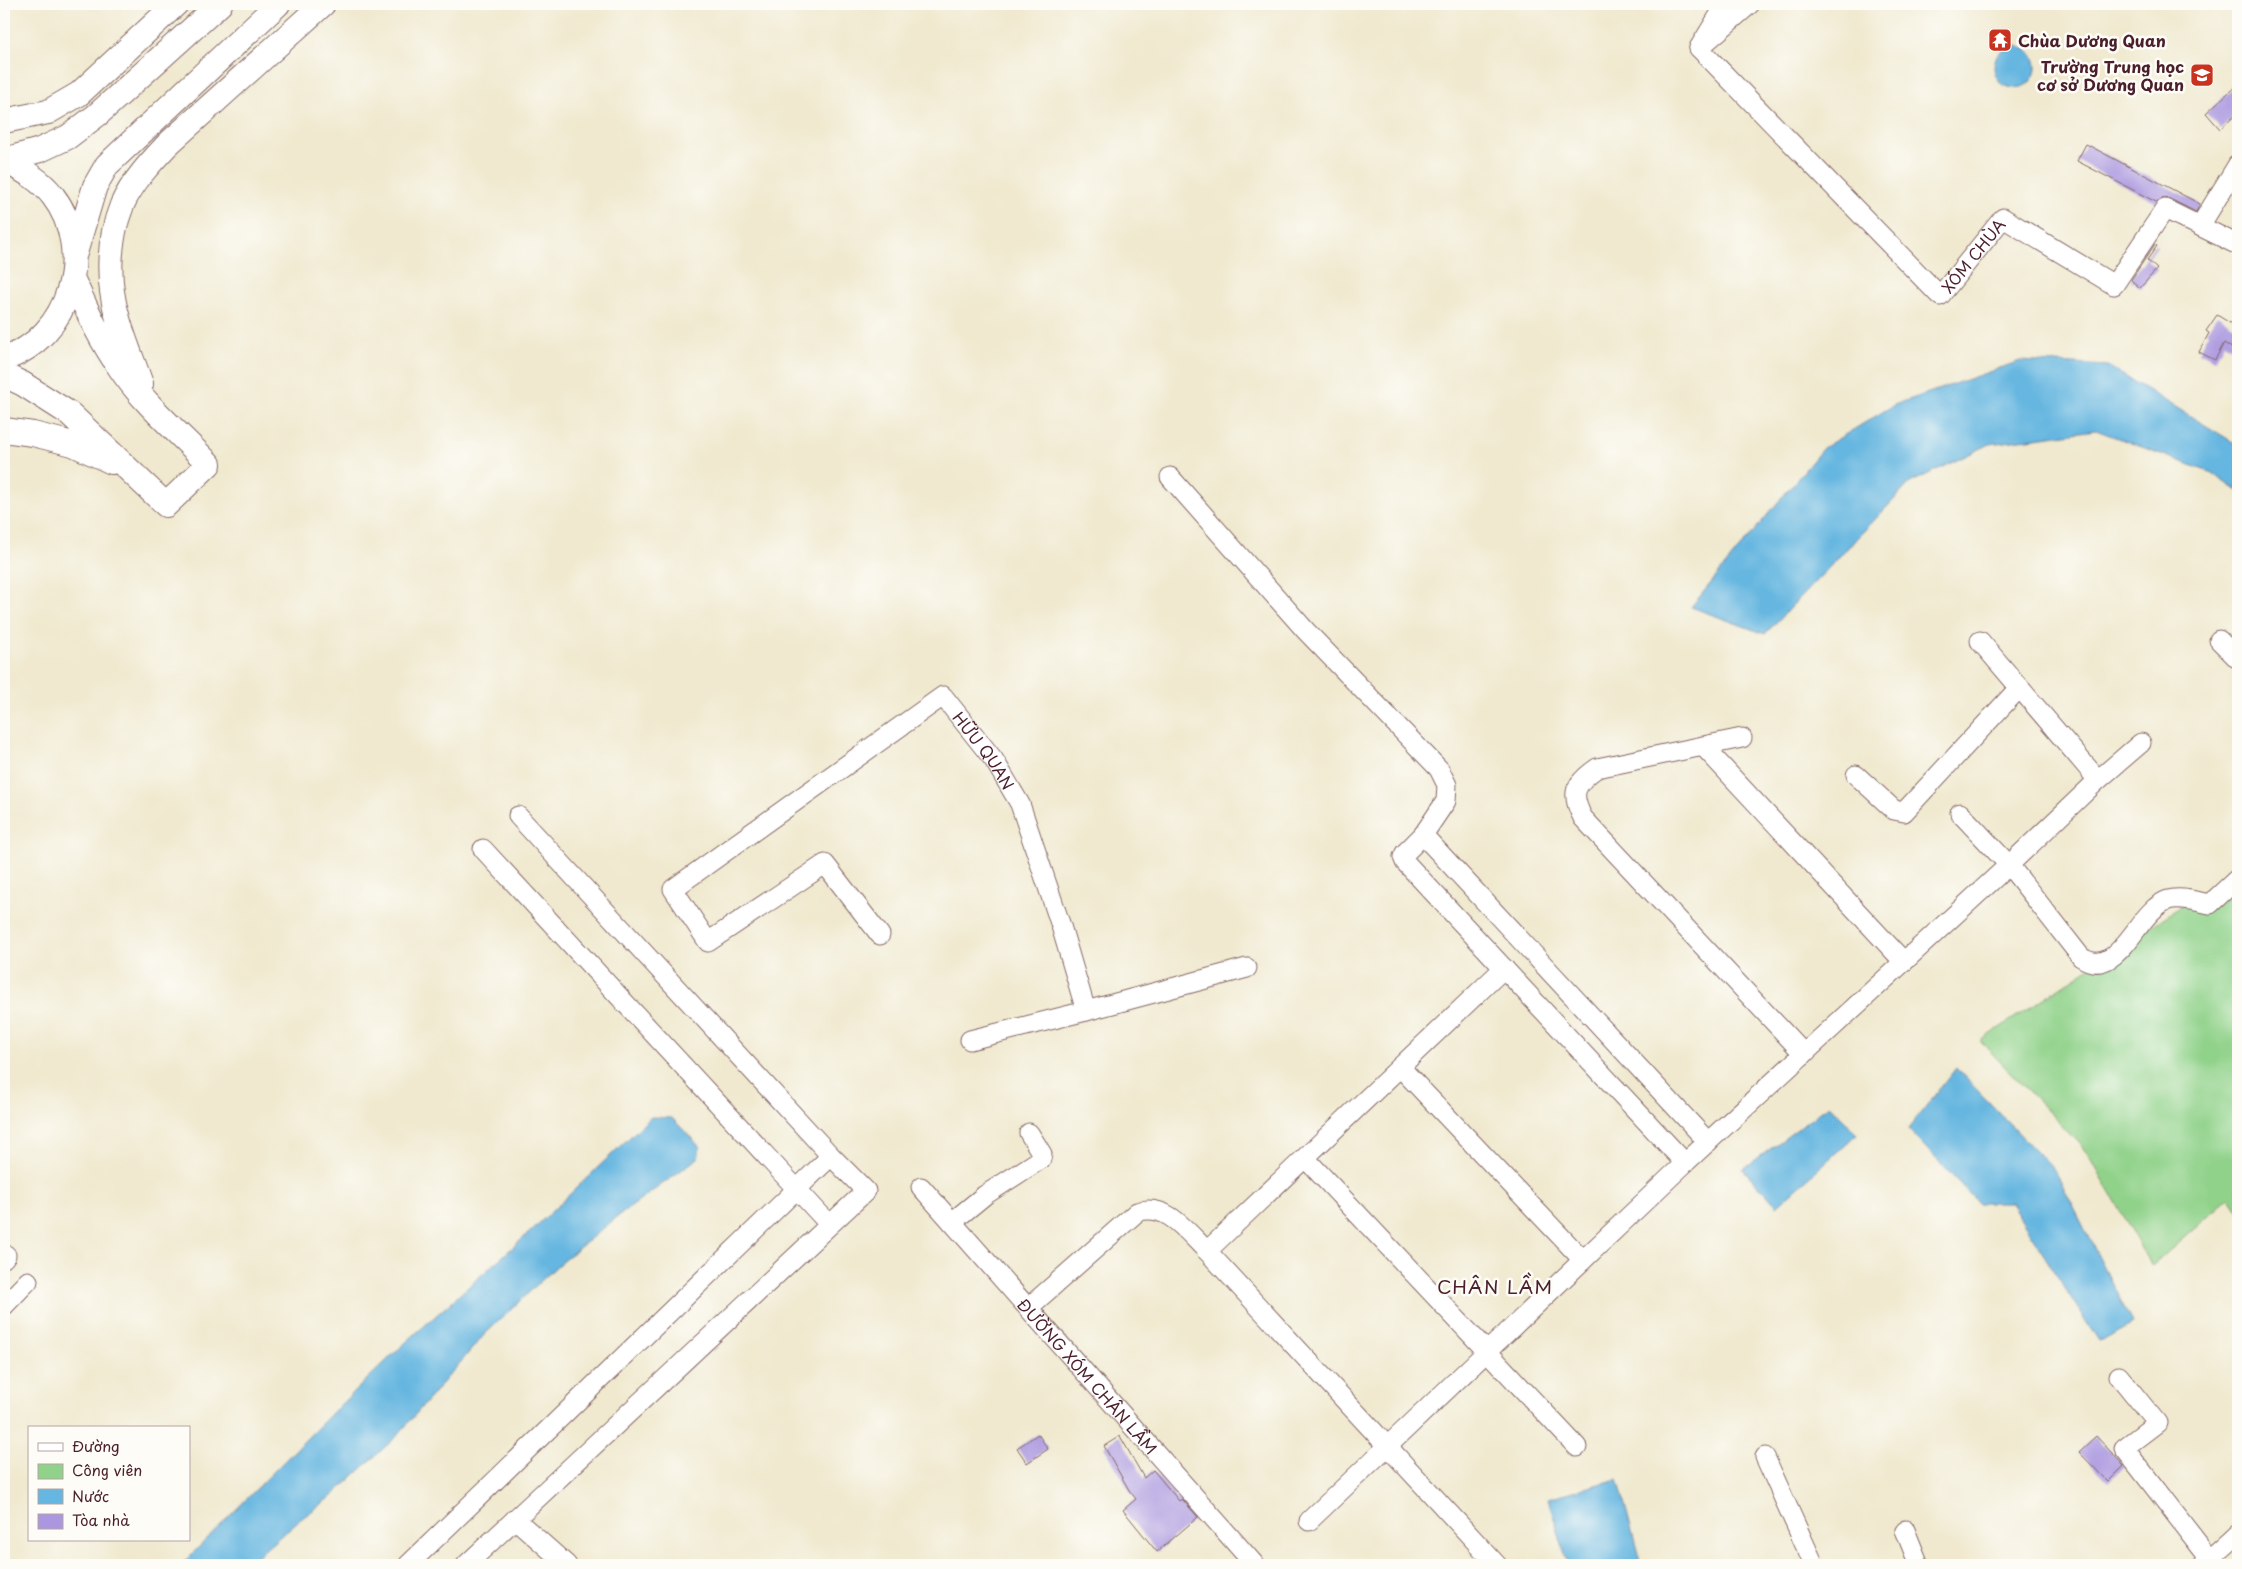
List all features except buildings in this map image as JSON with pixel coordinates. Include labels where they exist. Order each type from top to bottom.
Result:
[{"type":"main road","points":[[4,121],[48,112],[79,94],[176,4]]},
{"type":"main road","points":[[4,160],[40,150],[68,137],[97,115],[220,4]]},
{"type":"main road","points":[[4,359],[30,346],[50,328],[64,305],[73,280],[75,253],[95,186],[107,165],[278,4]]},
{"type":"main road","points":[[147,400],[117,316],[112,290],[109,266],[122,205],[146,167],[323,4]]},
{"type":"main road","points":[[79,94],[97,115]]},
{"type":"main road","points":[[126,146],[146,167]]},
{"type":"main road","points":[[4,160],[30,174],[53,196],[68,223],[75,253]]},
{"type":"main road","points":[[4,375],[23,384],[70,414],[166,505],[209,464],[120,370],[97,332],[73,280]]},
{"type":"main road","points":[[4,430],[33,434],[73,444],[129,470]]},
{"type":"street","points":[[1699,48],[1726,4]]},
{"type":"street","points":[[1699,48],[1750,4]]},
{"type":"street","name":"XÓM CHÙA","points":[[1699,48],[1940,296],[2003,218],[2114,284],[2165,209],[2238,244]]},
{"type":"street","points":[[2200,226],[2238,164]]},
{"type":"street","points":[[1170,476],[1306,631],[1439,769],[1447,786],[1446,801],[1423,835],[1405,853],[1403,857],[1405,862],[1685,1163]]},
{"type":"street","points":[[2219,640],[2238,659]]},
{"type":"street","points":[[1980,641],[2098,780]]},
{"type":"street","points":[[1856,775],[1894,810],[1904,812],[2020,687]]},
{"type":"street","name":"HỮU QUAN","points":[[880,935],[825,864],[708,942],[673,889],[943,696],[994,760],[1020,804],[1061,926],[1086,1011]]},
{"type":"street","points":[[1742,738],[1597,768],[1585,776],[1577,788],[1575,803],[1582,818],[1804,1054]]},
{"type":"street","points":[[1309,1521],[1685,1163],[2009,865],[2098,780],[2141,743]]},
{"type":"street","points":[[1703,746],[1904,962]]},
{"type":"street","points":[[1960,814],[2009,865],[2080,957],[2097,964],[2111,958],[2155,908],[2166,901],[2183,899],[2210,904],[2238,878]]},
{"type":"street","points":[[466,1565],[866,1190],[831,1156],[518,816]]},
{"type":"street","points":[[1423,835],[1708,1142]]},
{"type":"street","points":[[483,849],[798,1188],[829,1224]]},
{"type":"street","points":[[970,1040],[1247,968]]},
{"type":"street","points":[[1207,1251],[1504,968]]},
{"type":"street","points":[[1400,1067],[1583,1260]]},
{"type":"street","points":[[952,1222],[985,1195],[1041,1159],[1042,1154],[1029,1133]]},
{"type":"street","points":[[408,1565],[831,1156]]},
{"type":"street","points":[[1305,1158],[1578,1447]]},
{"type":"street","name":"ĐƯỜNG XÓM CHÂN LẦM","points":[[921,1187],[1255,1565]]},
{"type":"street","points":[[1028,1308],[1137,1212],[1148,1208],[1169,1215],[1207,1251],[1497,1565]]},
{"type":"street","points":[[4,1306],[28,1281]]},
{"type":"street","points":[[2119,1376],[2157,1424],[2124,1448],[2207,1562],[2238,1534]]},
{"type":"street","points":[[1765,1457],[1814,1565]]},
{"type":"street","points":[[515,1519],[568,1565]]},
{"type":"street","points":[[1905,1530],[1920,1565]]},
{"type":"green space","points":[[2238,868],[2238,1211],[2229,1198],[2152,1266],[2088,1153],[1980,1041]]},
{"type":"water","points":[[2019,46],[2027,49],[2033,55],[2036,67],[2033,79],[2027,85],[2011,88],[2003,85],[1997,79],[1994,63],[1997,55],[2003,49]]},
{"type":"water","points":[[2020,361],[2108,366],[2238,445],[2238,491],[2212,473],[2096,430],[1990,444],[1910,483],[1765,634],[1691,607],[1823,448],[1894,405]]},
{"type":"water","points":[[1956,1068],[2056,1172],[2132,1323],[2099,1342],[2011,1203],[1978,1203],[1908,1129]]},
{"type":"water","points":[[1830,1105],[1857,1134],[1777,1206],[1743,1169]]},
{"type":"water","points":[[651,1117],[672,1118],[700,1147],[698,1158],[616,1218],[559,1264],[484,1335],[396,1437],[330,1498],[298,1521],[247,1565],[181,1565],[333,1412],[405,1343],[530,1232]]},
{"type":"water","points":[[1618,1479],[1641,1565],[1568,1565],[1548,1498]]},
{"type":"place","name":"Chùa Dương Quan","points":[[2000,40]]},
{"type":"place","name":"Trường Trung học cơ sở Dương Quan","points":[[2202,75]]},
{"type":"district","name":"CHÂN LẦM","points":[[1495,1286]]}]
